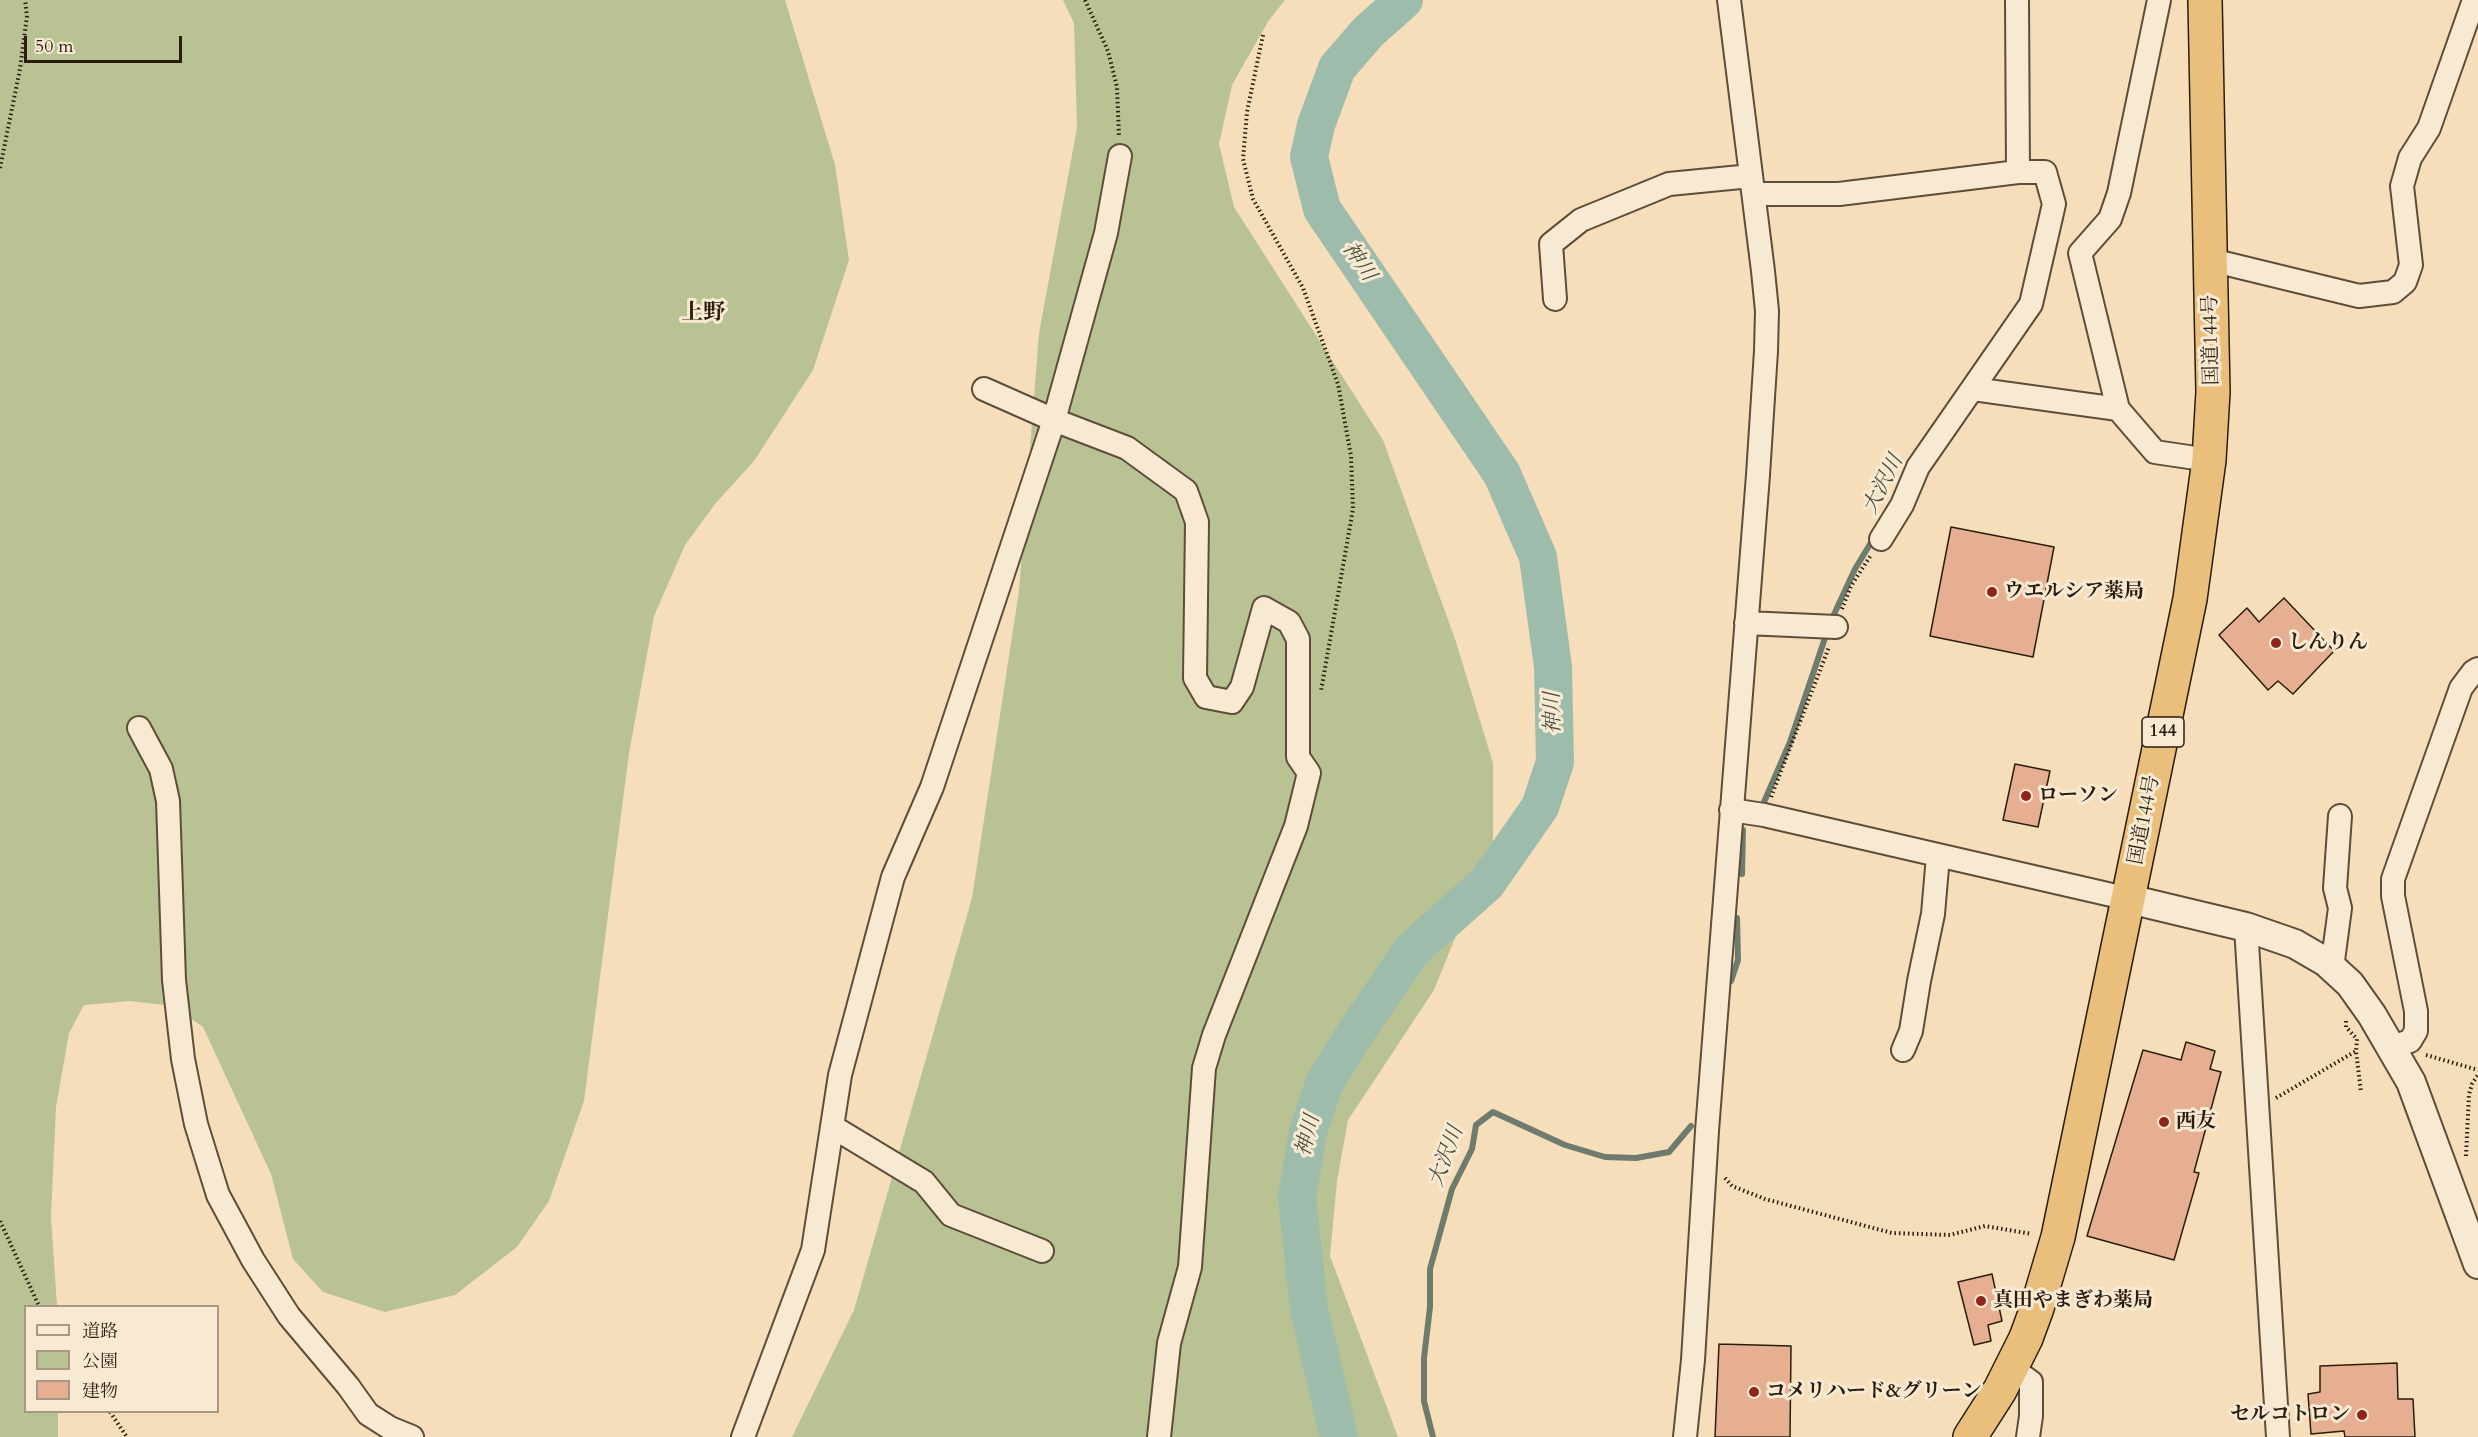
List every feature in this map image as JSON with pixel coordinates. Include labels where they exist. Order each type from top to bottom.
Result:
[{"type":"highway","name":"国道144号","points":[[1970,1437],[2012,1368],[2037,1308],[2058,1238],[2190,599],[2209,460],[2213,392],[2205,0]]},
{"type":"street","points":[[1685,1437],[1693,1360],[1707,1131],[1758,475],[1767,321],[1753,185],[1729,0]]},
{"type":"street","points":[[2017,0],[2018,172]]},
{"type":"street","points":[[2159,0],[2119,193],[2110,219],[2080,253],[2118,409],[2155,452],[2209,460]]},
{"type":"street","points":[[2211,260],[2359,296],[2393,291],[2405,282],[2411,265],[2403,186],[2410,158],[2429,128],[2474,0]]},
{"type":"street","points":[[743,1437],[813,1250],[840,1075],[892,877],[932,787],[1054,420],[1106,233],[1120,156]]},
{"type":"street","points":[[1555,299],[1551,244],[1581,220],[1669,184],[1753,185],[1839,194],[2018,172],[2045,172],[2054,204],[2031,304],[1918,467],[1902,505],[1881,539]]},
{"type":"street","points":[[984,389],[1054,420],[1127,448],[1186,491],[1197,522],[1195,678],[1206,697],[1232,702],[1242,687],[1264,608],[1289,622],[1298,639],[1298,757],[1309,773],[1296,826],[1204,1068],[1190,1267],[1169,1343],[1159,1437]]},
{"type":"street","points":[[1973,389],[2118,409]]},
{"type":"street","points":[[1746,623],[1830,627]]},
{"type":"street","points":[[2396,1045],[2410,1041],[2416,1031],[2416,1011],[2397,920],[2393,879],[2461,688],[2478,669]]},
{"type":"street","points":[[139,728],[161,769],[168,801],[174,981],[183,1059],[196,1124],[218,1195],[253,1260],[289,1316],[348,1386],[368,1414],[390,1428],[412,1437]]},
{"type":"street","points":[[1731,810],[1764,815],[2129,898],[2246,927],[2295,944],[2341,976],[2396,1045],[2478,1263]]},
{"type":"street","points":[[2340,816],[2335,888],[2340,908],[2341,976]]},
{"type":"street","points":[[1903,1050],[1911,1030],[1933,914],[1938,856]]},
{"type":"street","points":[[2246,927],[2278,1437]]},
{"type":"street","points":[[833,1127],[924,1182],[951,1215],[1042,1251]]},
{"type":"street","points":[[2012,1368],[2031,1382],[2031,1416],[2028,1437]]},
{"type":"path","points":[[0,168],[20,69],[27,16],[25,0]]},
{"type":"path","points":[[1085,0],[1108,51],[1117,87],[1120,156]]},
{"type":"path","points":[[1263,34],[1246,112],[1243,159],[1252,199],[1303,288],[1338,384],[1351,456],[1353,509],[1321,695]]},
{"type":"path","points":[[1764,815],[1830,627],[1851,586],[1881,539]]},
{"type":"path","points":[[2341,976],[2346,1027],[2357,1039],[2356,1051],[2361,1092]]},
{"type":"path","points":[[2396,1045],[2478,1070]]},
{"type":"path","points":[[2258,1109],[2356,1051]]},
{"type":"path","points":[[2450,1191],[2465,1174],[2469,1094],[2478,1075]]},
{"type":"path","points":[[1720,1171],[1732,1186],[1765,1198],[1892,1233],[1950,1235],[1985,1226],[2058,1238]]},
{"type":"path","points":[[0,1221],[39,1305]]},
{"type":"path","points":[[111,1413],[127,1437]]},
{"type":"green space","points":[[0,0],[785,0],[835,165],[849,260],[813,370],[754,461],[715,504],[685,545],[654,616],[629,753],[584,1101],[549,1201],[517,1247],[455,1295],[385,1312],[323,1292],[293,1259],[271,1174],[203,1027],[173,1006],[130,1001],[84,1005],[69,1033],[56,1107],[51,1217],[57,1305],[24,1305],[24,1413],[58,1413],[58,1437],[0,1437]]},
{"type":"green space","points":[[1063,0],[1285,0],[1269,20],[1232,85],[1219,144],[1234,207],[1383,440],[1456,642],[1493,763],[1493,844],[1434,990],[1348,1120],[1337,1181],[1330,1256],[1398,1437],[792,1437],[854,1310],[972,898],[1019,591],[1039,333],[1077,128],[1074,23]]},
{"type":"building","name":"ウエルシア薬局","points":[[1951,527],[2054,547],[2033,657],[1930,636]]},
{"type":"building","name":"しんりん","points":[[2284,598],[2334,651],[2293,694],[2278,681],[2268,690],[2219,635],[2247,608],[2259,622]]},
{"type":"building","name":"ローソン","points":[[2015,764],[2050,771],[2038,827],[2003,820]]},
{"type":"building","name":"西友","points":[[2186,1042],[2215,1051],[2210,1069],[2221,1072],[2194,1172],[2199,1173],[2174,1260],[2087,1236],[2143,1050],[2181,1060]]},
{"type":"building","name":"真田やまぎわ薬局","points":[[1992,1274],[2002,1321],[1988,1325],[1991,1341],[1974,1345],[1958,1282]]},
{"type":"building","name":"コメリハード&グリーン","points":[[1719,1344],[1791,1346],[1790,1437],[1715,1437]]},
{"type":"building","name":"セルコトロン","points":[[2397,1363],[2398,1399],[2413,1399],[2415,1437],[2345,1437],[2344,1431],[2311,1434],[2308,1394],[2320,1392],[2320,1366]]},
{"type":"waterway","name":"神川","points":[[1339,1437],[1309,1309],[1297,1197],[1308,1132],[1324,1084],[1356,1032],[1412,950],[1487,883],[1540,807],[1555,762],[1553,667],[1538,557],[1502,474],[1322,209],[1309,157],[1316,125],[1337,68],[1368,32],[1404,0]]},
{"type":"waterway","name":"大沢川","points":[[1830,623],[1855,569],[1875,536]]},
{"type":"waterway","name":"大沢川","points":[[1761,809],[1790,742],[1827,632]]},
{"type":"waterway","name":"大沢川","points":[[1742,874],[1743,830]]},
{"type":"waterway","name":"大沢川","points":[[1731,981],[1738,960],[1737,918]]},
{"type":"waterway","name":"大沢川","points":[[1433,1437],[1424,1401],[1424,1358],[1430,1307],[1430,1269],[1452,1189],[1472,1149],[1476,1125],[1493,1112],[1565,1145],[1605,1157],[1636,1158],[1669,1152],[1691,1126]]},
{"type":"place","name":"ウエルシア薬局","points":[[1992,592]]},
{"type":"place","name":"しんりん","points":[[2276,643]]},
{"type":"place","name":"ローソン","points":[[2026,796]]},
{"type":"place","name":"西友","points":[[2164,1122]]},
{"type":"place","name":"真田やまぎわ薬局","points":[[1981,1301]]},
{"type":"place","name":"コメリハード&グリーン","points":[[1754,1392]]},
{"type":"place","name":"セルコトロン","points":[[2362,1415]]},
{"type":"district","name":"上野","points":[[703,314]]}]
